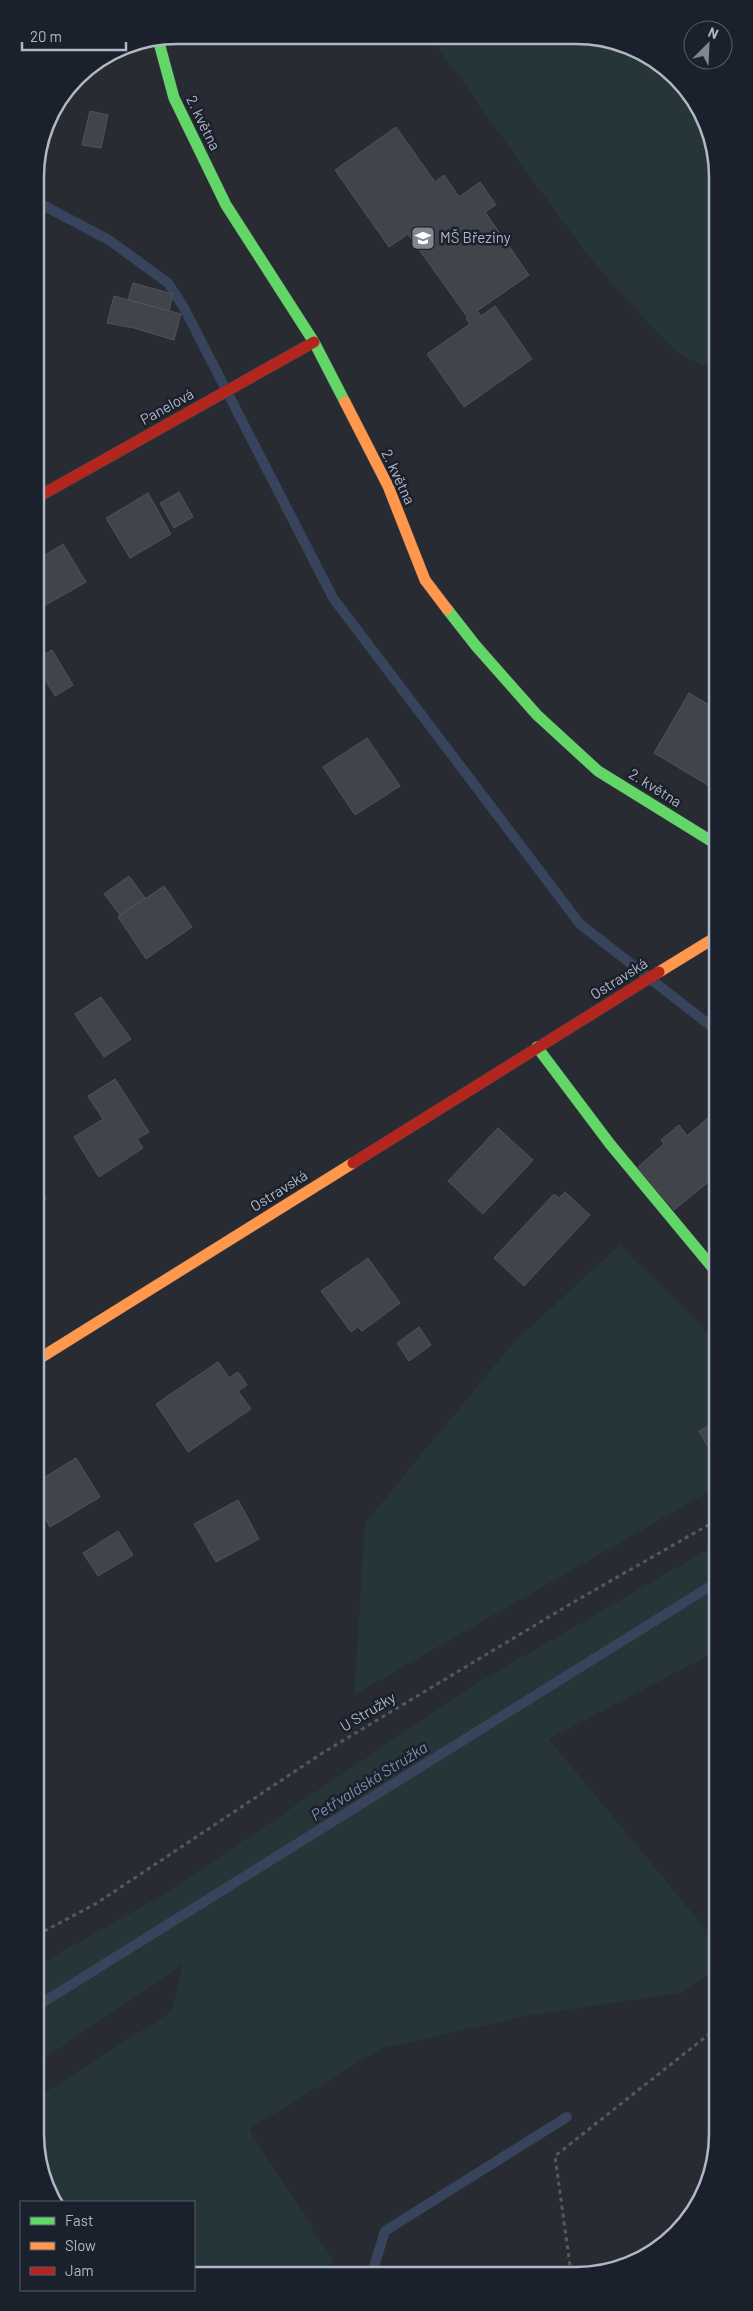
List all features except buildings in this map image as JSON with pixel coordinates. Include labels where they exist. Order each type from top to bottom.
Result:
[{"type":"street","name":"2. května","points":[[160,45],[174,98],[226,205],[314,342],[388,486],[425,580],[476,646],[537,715],[598,771],[709,840]]},
{"type":"street","name":"Panelová","points":[[44,494],[314,342]]},
{"type":"street","name":"Ostravská","points":[[44,1356],[709,941]]},
{"type":"street","points":[[537,1048],[610,1144],[709,1263]]},
{"type":"path","name":"U Stružky","points":[[44,1931],[97,1903],[324,1752],[572,1603],[709,1525]]},
{"type":"path","points":[[569,2267],[555,2156],[709,2034]]},
{"type":"shaded area","points":[[436,44],[576,44],[602,46],[635,57],[650,66],[664,77],[682,96],[699,126],[705,142],[708,159],[709,366],[703,366],[675,351],[597,267]]},
{"type":"shaded area","points":[[620,1245],[709,1333],[709,1492],[354,1695],[365,1523],[514,1342]]},
{"type":"shaded area","points":[[709,1549],[709,1655],[549,1739],[709,1933],[709,1975],[680,1993],[525,2016],[380,2049],[249,2129],[334,2262],[325,2267],[195,2267],[195,2201],[62,2201],[57,2193],[46,2160],[44,2093],[172,2011],[182,1965],[44,2059],[44,1962],[159,1897],[481,1681]]},
{"type":"waterway","points":[[44,206],[109,240],[168,283],[183,306],[333,598],[580,924],[709,1025]]},
{"type":"waterway","name":"Petřvaldská Stružka","points":[[44,2002],[709,1587]]},
{"type":"waterway","points":[[374,2267],[385,2231],[567,2117]]},
{"type":"traffic: fast","points":[[160,45],[174,98],[226,205],[314,342],[345,402]]},
{"type":"traffic: fast","points":[[447,609],[476,646],[537,715],[598,771],[709,840]]},
{"type":"traffic: fast","points":[[537,1047],[610,1144],[709,1263]]},
{"type":"traffic: slow","points":[[345,402],[388,486],[425,580],[447,609]]},
{"type":"traffic: slow","points":[[659,972],[709,941]]},
{"type":"traffic: slow","points":[[44,1356],[353,1163]]},
{"type":"traffic: jam","points":[[44,494],[314,342]]},
{"type":"traffic: jam","points":[[353,1163],[659,972]]},
{"type":"place","name":"MŠ Březiny","points":[[423,238]]}]
